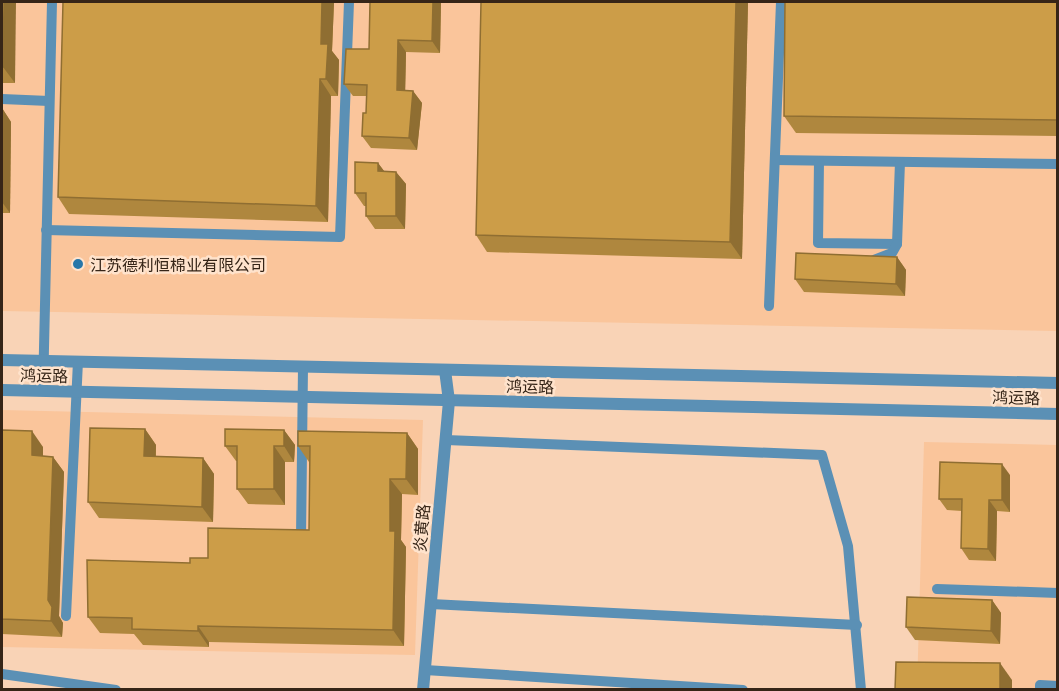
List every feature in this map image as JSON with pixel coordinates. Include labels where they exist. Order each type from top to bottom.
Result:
[{"type":"street","name":"鸿运路","points":[[2,360],[1058,383]]},
{"type":"street","name":"炎黄路","points":[[423,690],[449,401],[445,370]]},
{"type":"street","name":"鸿运路","points":[[2,390],[1058,414]]},
{"type":"lane","points":[[42,391],[52,2]]},
{"type":"lane","points":[[46,230],[340,237],[349,2]]},
{"type":"lane","points":[[769,306],[782,2]]},
{"type":"lane","points":[[2,99],[49,101]]},
{"type":"lane","points":[[775,160],[1058,164]]},
{"type":"lane","points":[[819,161],[818,243],[823,253],[829,256]]},
{"type":"lane","points":[[858,260],[884,258],[892,254],[897,244],[900,162]]},
{"type":"lane","points":[[818,243],[897,244]]},
{"type":"lane","points":[[66,616],[78,361]]},
{"type":"lane","points":[[301,538],[303,367]]},
{"type":"lane","points":[[446,440],[822,455],[848,546],[857,625],[861,690]]},
{"type":"lane","points":[[937,589],[1058,593]]},
{"type":"lane","points":[[431,604],[857,625]]},
{"type":"lane","points":[[424,670],[743,690]]},
{"type":"lane","points":[[2,674],[52,685],[116,690]]},
{"type":"lane","points":[[1040,690],[1040,685],[1058,686]]},
{"type":"shaded area","points":[[2,2],[1057,2],[1057,331],[2,311]]},
{"type":"shaded area","points":[[2,410],[423,420],[415,655],[2,647]]},
{"type":"shaded area","points":[[924,442],[1057,445],[1057,689],[917,690]]},
{"type":"building","points":[[2,2],[4,2],[3,67],[2,67]]},
{"type":"building","points":[[63,2],[322,2],[321,44],[328,44],[326,79],[320,79],[316,206],[58,197]]},
{"type":"building","points":[[370,2],[433,2],[432,41],[398,40],[397,90],[413,91],[409,138],[362,136],[367,85],[344,84],[346,49],[369,49]]},
{"type":"building","points":[[481,2],[736,2],[730,242],[476,235]]},
{"type":"building","points":[[785,2],[1058,2],[1058,120],[784,116]]},
{"type":"building","points":[[355,162],[378,163],[378,171],[396,172],[396,216],[366,216],[366,193],[355,193]]},
{"type":"building","points":[[796,253],[897,257],[896,284],[795,279]]},
{"type":"building","points":[[90,428],[145,429],[144,456],[203,458],[202,507],[88,502]]},
{"type":"building","points":[[225,429],[284,430],[284,446],[274,446],[274,489],[237,489],[237,446],[225,446]]},
{"type":"building","points":[[2,430],[32,431],[32,455],[53,457],[48,600],[52,607],[51,621],[2,619]]},
{"type":"building","points":[[298,431],[407,433],[406,479],[390,479],[390,531],[395,531],[393,630],[198,626],[198,631],[132,629],[132,618],[88,617],[87,560],[190,563],[190,558],[208,558],[208,528],[309,530],[310,446],[298,446]]},
{"type":"building","points":[[940,462],[1002,464],[1002,500],[989,500],[988,549],[961,548],[962,499],[939,499]]},
{"type":"building","points":[[907,597],[992,600],[991,631],[906,627]]},
{"type":"building","points":[[896,662],[1000,663],[1000,690],[895,690]]},
{"type":"place","name":"江苏德利恒棉业有限公司","points":[[78,264]]}]
